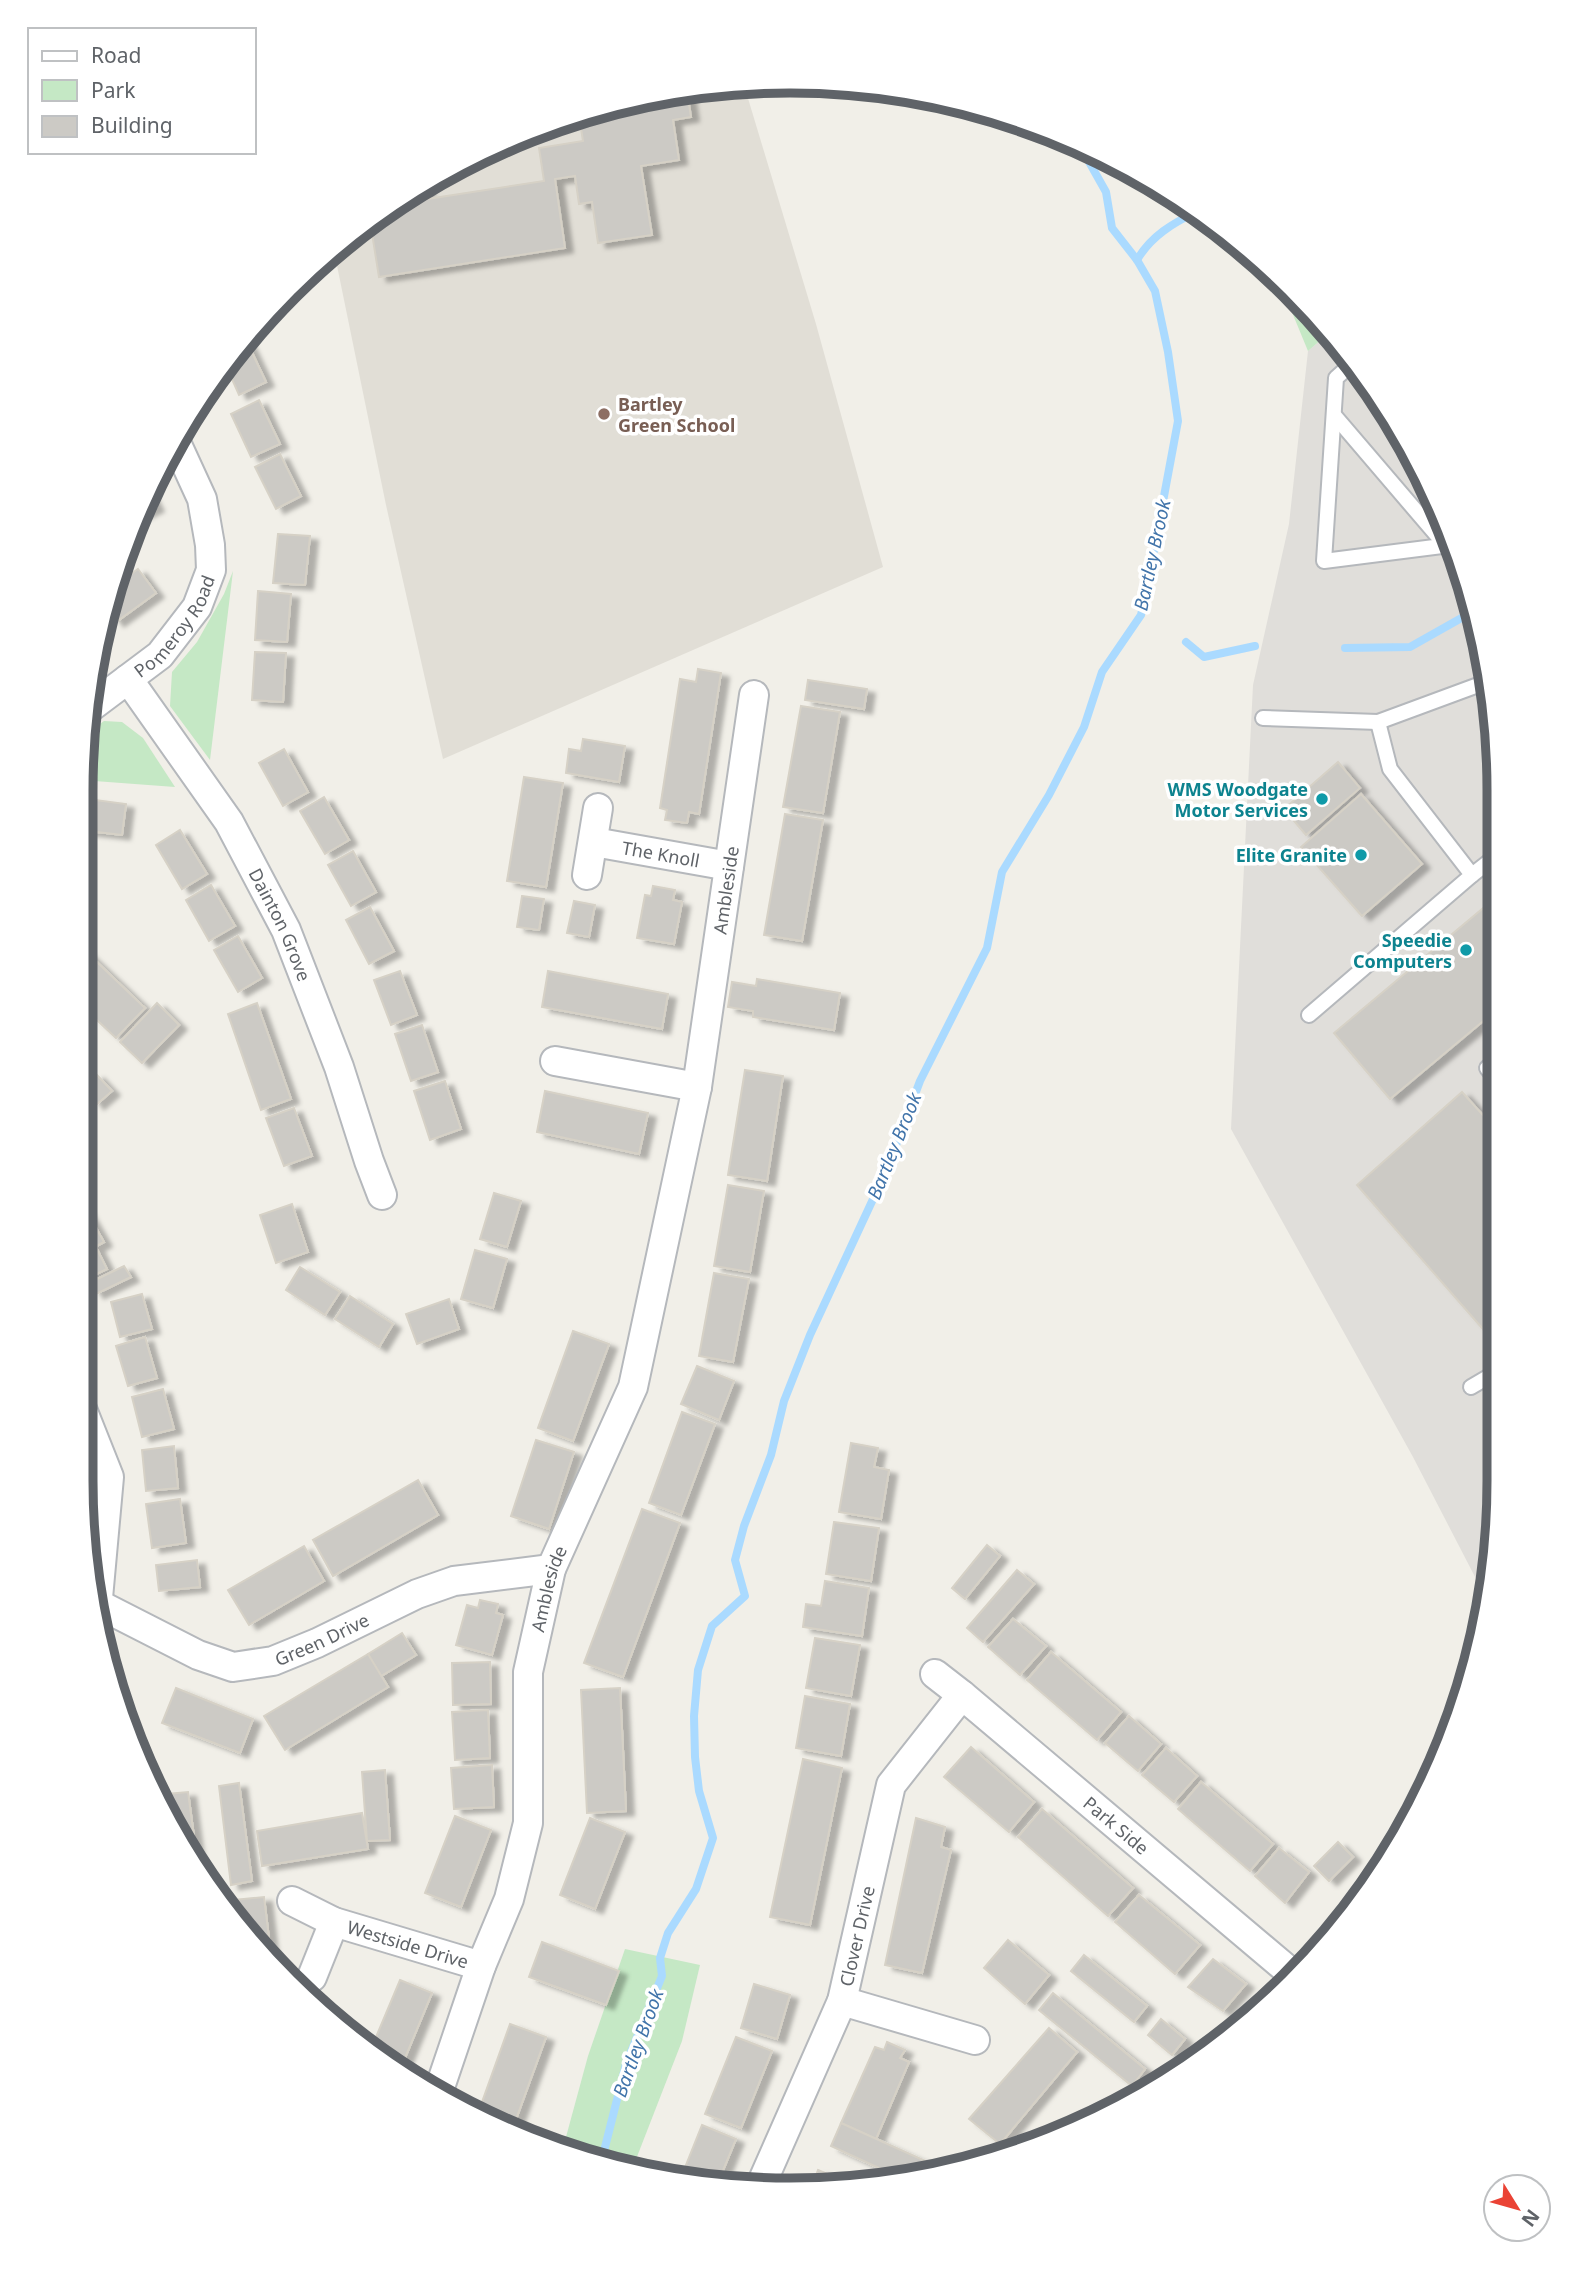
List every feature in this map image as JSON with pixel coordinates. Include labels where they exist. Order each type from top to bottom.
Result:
[{"type":"street","name":"Pomeroy Road","points":[[99,701],[160,655],[197,607],[211,570],[211,545],[202,499],[180,452]]},
{"type":"street","name":"Dainton Grove","points":[[128,679],[229,822],[286,930],[339,1067],[382,1195]]},
{"type":"street","name":"Ambleside","points":[[441,2085],[481,1966],[509,1899],[528,1823],[528,1672],[551,1569],[634,1387],[697,1087],[754,695]]},
{"type":"street","points":[[587,875],[598,808]]},
{"type":"street","name":"The Knoll","points":[[594,842],[729,866]]},
{"type":"street","points":[[555,1061],[697,1087]]},
{"type":"street","points":[[93,1437],[109,1477],[100,1577]]},
{"type":"street","name":"Green Drive","points":[[105,1610],[198,1655],[233,1667],[273,1661],[317,1643],[417,1594],[454,1581],[551,1569]]},
{"type":"street","name":"Park Side","points":[[934,1674],[1287,1970]]},
{"type":"street","name":"Clover Drive","points":[[764,2177],[842,2001],[891,1785],[962,1695]]},
{"type":"street","name":"Westside Drive","points":[[292,1901],[334,1922],[481,1966]]},
{"type":"street","name":"Westside Drive","points":[[312,1977],[334,1922]]},
{"type":"street","points":[[842,2001],[975,2040]]},
{"type":"lane","points":[[1346,369],[1336,378],[1324,561],[1443,547]]},
{"type":"lane","points":[[1334,415],[1438,535]]},
{"type":"lane","points":[[1263,718],[1378,722],[1479,685]]},
{"type":"lane","points":[[1378,722],[1390,769],[1472,875]]},
{"type":"lane","points":[[1309,1015],[1487,863]]},
{"type":"lane","points":[[1471,1387],[1487,1378]]},
{"type":"shaded area","name":"Bartley Green School","points":[[747,94],[816,324],[883,567],[443,759],[386,505],[336,261],[403,210],[441,186],[523,146],[566,130],[654,106]]},
{"type":"shaded area","points":[[1322,339],[1370,403],[1415,482],[1450,566],[1474,654],[1481,699],[1487,790],[1487,1481],[1486,1527],[1479,1585],[1413,1457],[1231,1129],[1253,685],[1289,524],[1308,351]]},
{"type":"green space","points":[[1288,302],[1322,339],[1308,351]]},
{"type":"green space","points":[[233,571],[210,760],[170,706],[172,672],[197,642],[224,594]]},
{"type":"green space","points":[[104,721],[122,722],[143,738],[175,787],[93,781],[96,727]]},
{"type":"green space","points":[[625,1949],[700,1965],[682,2041],[636,2160],[565,2141],[588,2056]]},
{"type":"building","points":[[688,101],[691,117],[673,120],[679,160],[641,166],[652,235],[598,243],[592,202],[579,204],[575,176],[555,179],[565,248],[379,277],[372,233],[403,210],[426,195],[427,199],[544,181],[539,148],[583,141],[581,126],[654,106]]},
{"type":"building","points":[[250,349],[266,382],[239,395],[230,375]]},
{"type":"building","points":[[259,400],[280,444],[251,457],[231,414]]},
{"type":"building","points":[[280,454],[301,496],[276,509],[255,467]]},
{"type":"building","points":[[278,534],[310,536],[305,585],[273,583]]},
{"type":"building","points":[[138,569],[156,593],[116,622],[115,620],[127,577]]},
{"type":"building","points":[[258,591],[291,594],[287,642],[255,640]]},
{"type":"building","points":[[255,652],[286,653],[283,702],[252,700]]},
{"type":"building","points":[[698,669],[721,673],[699,814],[689,812],[687,823],[665,820],[667,810],[660,808],[680,679],[696,682]]},
{"type":"building","points":[[808,680],[867,689],[864,709],[805,700]]},
{"type":"building","points":[[801,706],[840,712],[823,813],[783,807]]},
{"type":"building","points":[[583,739],[625,746],[619,782],[566,773],[569,749],[581,751]]},
{"type":"building","points":[[284,749],[308,792],[283,806],[259,763]]},
{"type":"building","name":"WMS Woodgate Motor Services","points":[[1338,762],[1360,788],[1306,835],[1284,809]]},
{"type":"building","points":[[524,777],[563,783],[546,887],[507,881]]},
{"type":"building","name":"Elite Granite","points":[[1361,794],[1422,864],[1362,916],[1301,847]]},
{"type":"building","points":[[324,797],[349,840],[325,854],[300,811]]},
{"type":"building","points":[[93,800],[126,804],[122,835],[93,832]]},
{"type":"building","points":[[785,814],[823,820],[802,941],[764,935]]},
{"type":"building","points":[[180,830],[207,874],[182,889],[156,845]]},
{"type":"building","points":[[353,851],[376,892],[351,906],[328,865]]},
{"type":"building","points":[[211,885],[235,926],[209,941],[186,900]]},
{"type":"building","points":[[653,886],[675,890],[673,900],[682,902],[674,944],[637,938],[645,895],[651,896]]},
{"type":"building","points":[[522,896],[544,899],[539,930],[517,927]]},
{"type":"building","points":[[574,901],[595,905],[589,937],[567,933]]},
{"type":"building","name":"Speedie Computers","points":[[1487,905],[1487,1018],[1390,1099],[1334,1033]]},
{"type":"building","points":[[370,907],[394,951],[369,964],[346,920]]},
{"type":"building","points":[[238,936],[262,978],[238,992],[214,950]]},
{"type":"building","points":[[93,958],[145,1008],[116,1038],[93,1016]]},
{"type":"building","points":[[400,971],[417,1015],[391,1025],[374,980]]},
{"type":"building","points":[[548,971],[668,994],[662,1029],[542,1007]]},
{"type":"building","points":[[757,979],[840,993],[834,1030],[753,1017],[753,1011],[728,1007],[732,982],[756,986]]},
{"type":"building","points":[[157,1003],[179,1025],[142,1063],[120,1042]]},
{"type":"building","points":[[257,1003],[291,1099],[261,1110],[228,1014]]},
{"type":"building","points":[[422,1025],[438,1072],[411,1081],[395,1034]]},
{"type":"building","points":[[745,1070],[783,1076],[767,1181],[728,1175]]},
{"type":"building","points":[[96,1074],[112,1091],[96,1105],[93,1101],[93,1077]]},
{"type":"building","points":[[445,1081],[461,1129],[430,1140],[414,1091]]},
{"type":"building","points":[[545,1091],[648,1113],[639,1154],[537,1132]]},
{"type":"building","points":[[1462,1092],[1487,1120],[1487,1334],[1357,1185]]},
{"type":"building","points":[[294,1108],[312,1156],[284,1166],[266,1118]]},
{"type":"building","points":[[728,1185],[764,1191],[750,1272],[714,1266]]},
{"type":"building","points":[[494,1193],[521,1201],[507,1247],[480,1239]]},
{"type":"building","points":[[292,1204],[308,1252],[276,1263],[260,1215]]},
{"type":"building","points":[[93,1223],[104,1242],[93,1248]]},
{"type":"building","points":[[96,1247],[107,1269],[93,1276],[93,1248]]},
{"type":"building","points":[[475,1250],[507,1259],[493,1308],[461,1299]]},
{"type":"building","points":[[124,1266],[131,1277],[96,1294],[93,1281]]},
{"type":"building","points":[[300,1267],[340,1292],[325,1315],[286,1290]]},
{"type":"building","points":[[714,1273],[749,1279],[733,1362],[699,1356]]},
{"type":"building","points":[[142,1294],[152,1329],[120,1337],[111,1302]]},
{"type":"building","points":[[350,1296],[393,1324],[379,1347],[335,1319]]},
{"type":"building","points":[[449,1299],[459,1329],[417,1344],[406,1314]]},
{"type":"building","points":[[573,1331],[609,1344],[573,1441],[538,1428]]},
{"type":"building","points":[[145,1337],[157,1378],[128,1386],[116,1346]]},
{"type":"building","points":[[697,1366],[734,1381],[719,1420],[681,1404]]},
{"type":"building","points":[[163,1389],[174,1429],[142,1437],[132,1397]]},
{"type":"building","points":[[682,1412],[715,1424],[681,1515],[649,1503]]},
{"type":"building","points":[[536,1440],[574,1452],[549,1529],[511,1516]]},
{"type":"building","points":[[851,1443],[878,1448],[874,1467],[889,1470],[881,1519],[839,1512]]},
{"type":"building","points":[[174,1446],[178,1488],[146,1491],[142,1450]]},
{"type":"building","points":[[418,1480],[438,1515],[333,1576],[313,1540]]},
{"type":"building","points":[[180,1499],[186,1543],[152,1548],[146,1504]]},
{"type":"building","points":[[642,1509],[680,1523],[623,1677],[584,1663]]},
{"type":"building","points":[[834,1522],[879,1528],[871,1581],[826,1574]]},
{"type":"building","points":[[987,1545],[1000,1556],[965,1599],[952,1588]]},
{"type":"building","points":[[304,1546],[324,1581],[249,1625],[228,1590]]},
{"type":"building","points":[[197,1560],[200,1587],[159,1591],[156,1565]]},
{"type":"building","points":[[1017,1570],[1034,1584],[983,1642],[967,1628]]},
{"type":"building","points":[[825,1581],[869,1588],[862,1636],[803,1627],[806,1604],[821,1606]]},
{"type":"building","points":[[480,1600],[498,1604],[496,1613],[503,1615],[492,1655],[456,1645],[467,1605],[478,1608]]},
{"type":"building","points":[[1013,1619],[1046,1646],[1020,1675],[988,1647]]},
{"type":"building","points":[[402,1633],[416,1655],[381,1676],[368,1654]]},
{"type":"building","points":[[815,1638],[860,1645],[851,1696],[806,1688]]},
{"type":"building","points":[[1051,1652],[1121,1712],[1097,1740],[1027,1680]]},
{"type":"building","points":[[368,1654],[388,1687],[285,1750],[264,1716]]},
{"type":"building","points":[[490,1662],[491,1704],[453,1705],[452,1663]]},
{"type":"building","points":[[176,1688],[253,1719],[240,1753],[162,1723]]},
{"type":"building","points":[[620,1688],[626,1811],[587,1813],[581,1690]]},
{"type":"building","points":[[805,1696],[850,1704],[841,1756],[796,1748]]},
{"type":"building","points":[[488,1710],[490,1758],[455,1760],[452,1712]]},
{"type":"building","points":[[1129,1716],[1161,1744],[1138,1771],[1105,1743]]},
{"type":"building","points":[[971,1747],[1034,1802],[1009,1832],[944,1777]]},
{"type":"building","points":[[1166,1748],[1197,1776],[1174,1802],[1142,1775]]},
{"type":"building","points":[[803,1759],[842,1768],[810,1925],[770,1917]]},
{"type":"building","points":[[492,1765],[494,1807],[454,1809],[451,1768]]},
{"type":"building","points":[[385,1770],[390,1840],[367,1841],[362,1772]]},
{"type":"building","points":[[1201,1782],[1273,1844],[1250,1871],[1178,1809]]},
{"type":"building","points":[[239,1783],[252,1881],[231,1885],[219,1786]]},
{"type":"building","points":[[188,1792],[195,1844],[186,1830],[168,1794]]},
{"type":"building","points":[[1042,1809],[1133,1888],[1108,1916],[1018,1837]]},
{"type":"building","points":[[362,1813],[368,1849],[262,1866],[257,1831]]},
{"type":"building","points":[[455,1816],[491,1830],[461,1907],[425,1893]]},
{"type":"building","points":[[590,1818],[625,1832],[595,1909],[560,1895]]},
{"type":"building","points":[[916,1818],[945,1827],[941,1847],[951,1850],[922,1973],[885,1965]]},
{"type":"building","points":[[1338,1842],[1353,1857],[1329,1881],[1314,1866]]},
{"type":"building","points":[[1279,1848],[1309,1872],[1285,1903],[1255,1876]]},
{"type":"building","points":[[1139,1895],[1200,1945],[1175,1974],[1115,1922]]},
{"type":"building","points":[[264,1897],[270,1945],[266,1941],[233,1900]]},
{"type":"building","points":[[1008,1940],[1049,1975],[1025,2004],[984,1968]]},
{"type":"building","points":[[542,1942],[619,1971],[606,2005],[529,1977]]},
{"type":"building","points":[[1084,1955],[1147,2006],[1134,2022],[1071,1971]]},
{"type":"building","points":[[1213,1959],[1246,1984],[1223,2011],[1188,1987]]},
{"type":"building","points":[[400,1980],[432,1993],[404,2061],[375,2040]]},
{"type":"building","points":[[754,1984],[790,1995],[777,2039],[741,2028]]},
{"type":"building","points":[[1053,1993],[1145,2069],[1132,2086],[1039,2010]]},
{"type":"building","points":[[1161,2019],[1185,2039],[1172,2055],[1148,2035]]},
{"type":"building","points":[[510,2024],[546,2037],[515,2121],[481,2105]]},
{"type":"building","points":[[1049,2028],[1077,2052],[1000,2144],[969,2119]]},
{"type":"building","points":[[736,2037],[772,2051],[741,2128],[705,2114]]},
{"type":"building","points":[[887,2042],[905,2050],[900,2058],[909,2062],[876,2139],[841,2123],[875,2047],[884,2050]]},
{"type":"building","points":[[841,2123],[931,2164],[886,2171],[831,2146]]},
{"type":"building","points":[[702,2125],[736,2139],[721,2174],[684,2170]]},
{"type":"building","points":[[818,2170],[835,2177],[815,2177]]},
{"type":"waterway","name":"Bartley Brook","points":[[604,2152],[626,2064],[662,1976],[660,1958],[668,1933],[696,1889],[713,1838],[699,1791],[695,1757],[694,1716],[698,1670],[712,1626],[745,1596],[735,1560],[744,1526],[771,1455],[784,1401],[810,1335],[887,1169],[920,1081],[987,948],[1002,872],[1049,795],[1084,727],[1102,672],[1141,615],[1178,421],[1168,352],[1155,291],[1137,260],[1112,228],[1106,192],[1088,160]]},
{"type":"waterway","points":[[1137,260],[1163,231],[1186,217]]},
{"type":"waterway","points":[[1345,648],[1410,647],[1465,616]]},
{"type":"waterway","points":[[1186,642],[1204,657],[1255,646]]},
{"type":"place","name":"Bartley Green School","points":[[604,414]]},
{"type":"place","name":"WMS Woodgate Motor Services","points":[[1322,799]]},
{"type":"place","name":"Elite Granite","points":[[1361,855]]},
{"type":"place","name":"Speedie Computers","points":[[1466,950]]}]
